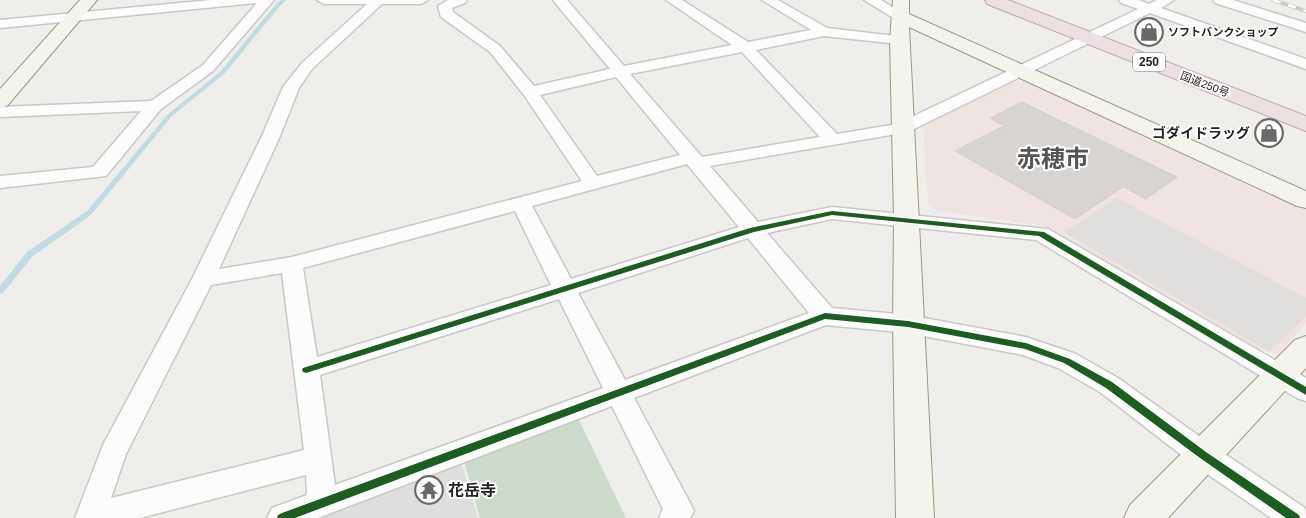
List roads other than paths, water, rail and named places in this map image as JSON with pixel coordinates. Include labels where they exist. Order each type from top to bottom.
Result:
[{"type":"highway","name":"国道250号","points":[[993,0],[1306,124]]},
{"type":"street","points":[[0,102],[89,0]]},
{"type":"street","points":[[0,24],[254,0]]},
{"type":"street","points":[[0,182],[100,172],[155,106],[208,68],[267,0]]},
{"type":"street","points":[[324,0],[421,0]]},
{"type":"street","points":[[91,517],[113,452],[203,279],[271,136],[291,87],[307,66],[378,0]]},
{"type":"street","points":[[460,0],[445,6],[446,14],[495,49],[530,92],[592,182]]},
{"type":"street","points":[[560,0],[825,316]]},
{"type":"street","points":[[673,0],[745,47],[833,140]]},
{"type":"street","points":[[769,0],[824,32]]},
{"type":"street","points":[[871,0],[900,19],[1021,70],[1306,200]]},
{"type":"street","points":[[1126,0],[1306,64]]},
{"type":"street","points":[[203,279],[292,264],[592,182],[695,160],[902,128],[1167,0]]},
{"type":"street","points":[[1220,0],[1306,28]]},
{"type":"street","points":[[530,92],[621,71],[900,19]]},
{"type":"street","points":[[900,19],[915,518]]},
{"type":"street","points":[[0,112],[155,106]]},
{"type":"street","points":[[520,202],[679,511],[674,518]]},
{"type":"street","points":[[306,370],[753,230],[832,213],[907,219],[1041,234],[1293,383]]},
{"type":"street","points":[[292,264],[319,459],[322,502]]},
{"type":"street","points":[[282,518],[825,316],[908,324],[1026,346],[1067,361],[1109,385],[1203,455],[1295,518]]},
{"type":"street","points":[[1143,518],[1203,455],[1293,383],[1306,348]]},
{"type":"street","points":[[91,517],[319,459]]},
{"type":"waterway","points":[[0,291],[30,254],[89,213],[169,116],[223,72],[284,0]]},
{"type":"railway","points":[[1273,0],[1306,11]]},
{"type":"place","name":"ソフトバンクショップ","points":[[1149,32]]},
{"type":"place","name":"ゴダイドラッグ","points":[[1269,133]]},
{"type":"place","name":"花岳寺","points":[[429,490]]},
{"type":"district","name":"赤穂市","points":[[1053,159]]}]
